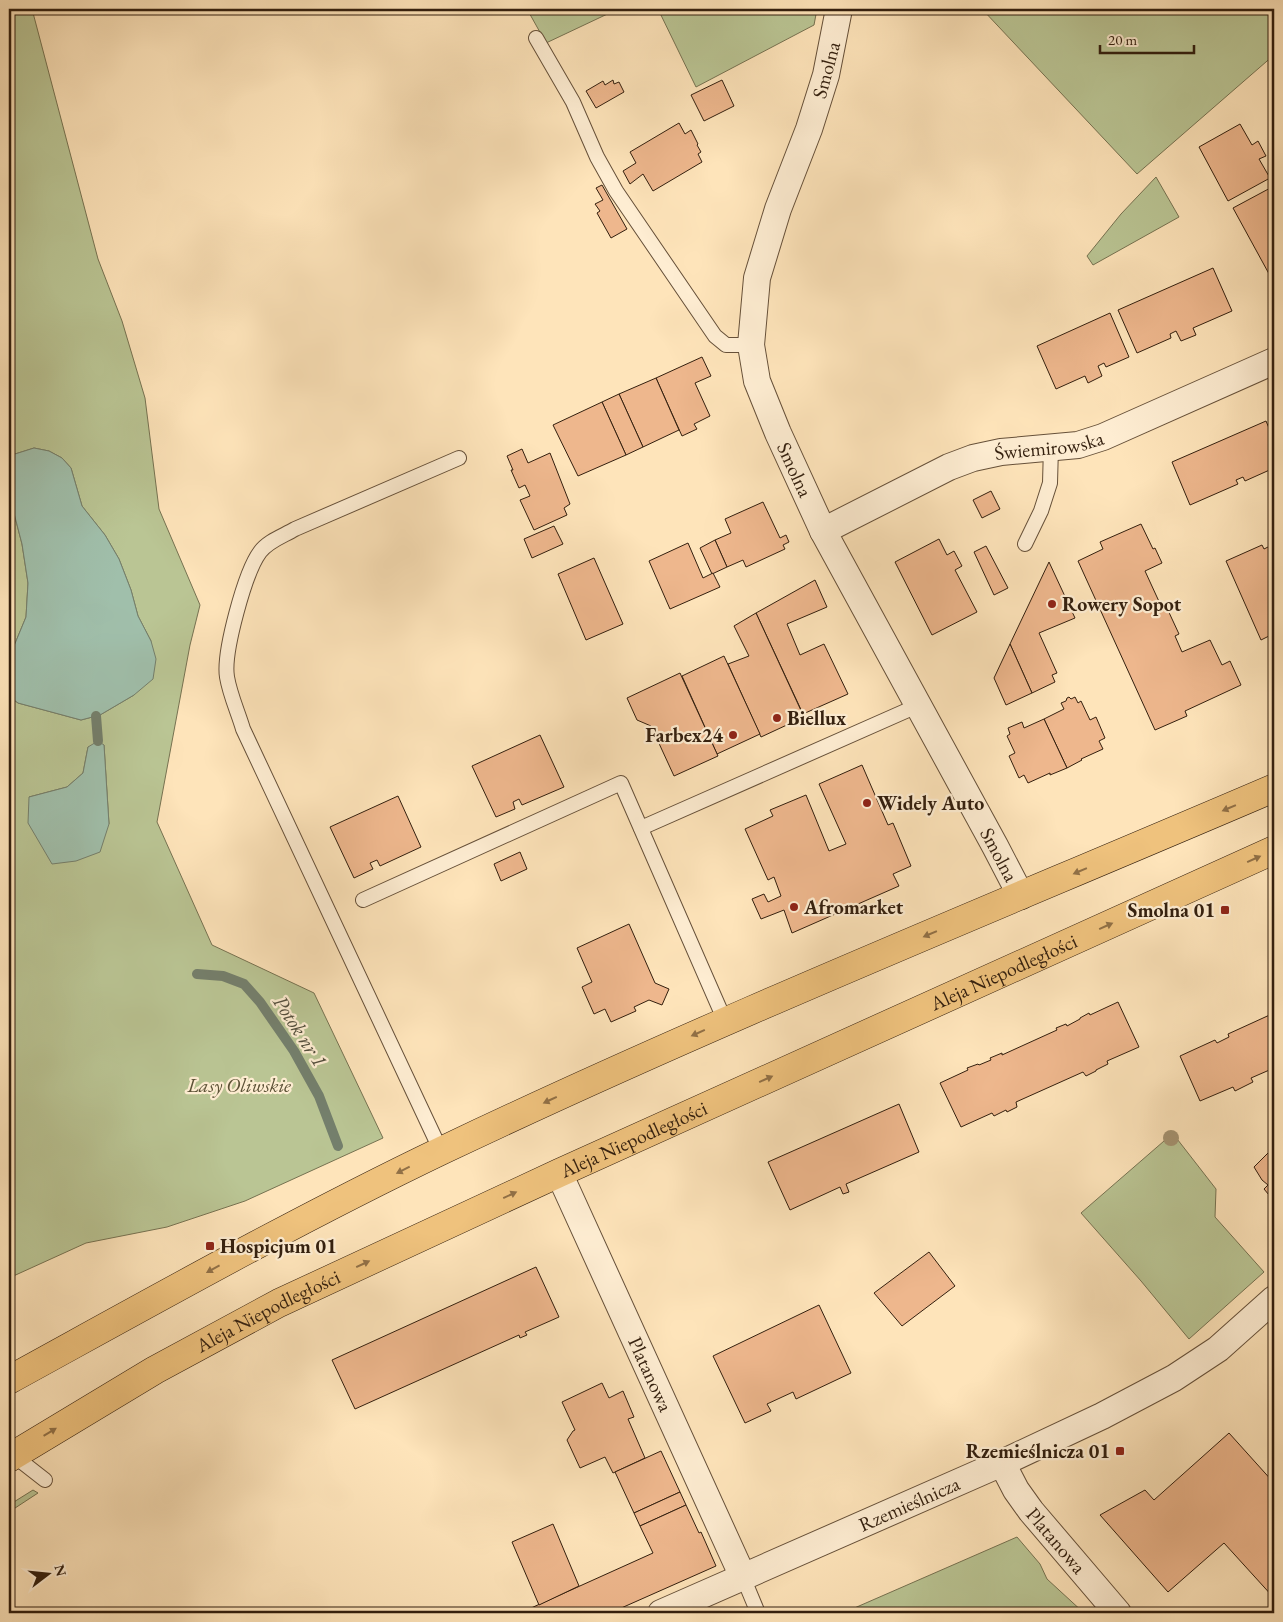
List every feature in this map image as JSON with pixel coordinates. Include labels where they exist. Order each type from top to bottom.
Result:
[{"type":"main road","points":[[9,1380],[255,1246],[440,1151],[725,1021],[1274,788]]},
{"type":"main road","name":"Aleja Niepodległości","points":[[11,1456],[155,1370],[279,1303],[559,1173],[1274,850]]},
{"type":"street","name":"Smolna","points":[[839,9],[826,75],[809,129],[778,208],[757,278],[751,344],[757,381],[778,433],[823,531],[1021,896]]},
{"type":"street","name":"Świemirowska","points":[[823,531],[965,461],[1002,452],[1078,445],[1103,437],[1274,361]]},
{"type":"street","name":"Platanowa","points":[[559,1173],[743,1577]]},
{"type":"street","name":"Rzemieślnicza","points":[[661,1613],[1002,1463],[1083,1425],[1174,1378],[1218,1349],[1274,1299]]},
{"type":"street","name":"Platanowa","points":[[1002,1463],[1016,1490],[1031,1511],[1118,1613]]},
{"type":"lane","points":[[536,38],[573,102],[597,157],[616,191],[715,336],[726,345],[751,344]]},
{"type":"lane","points":[[1025,544],[1041,511],[1050,483],[1051,447]]},
{"type":"lane","points":[[440,1151],[243,729],[227,675],[232,627],[247,578],[254,560],[261,550],[271,542],[295,529],[459,458]]},
{"type":"lane","points":[[641,828],[917,706]]},
{"type":"lane","points":[[363,900],[621,783],[725,1021]]},
{"type":"lane","points":[[11,1456],[45,1480]]},
{"type":"lane","points":[[743,1577],[758,1613]]},
{"type":"green space","name":"Lasy Oliwskie","points":[[9,9],[32,9],[98,259],[122,321],[145,398],[159,509],[200,605],[190,645],[157,822],[212,945],[314,993],[383,1138],[245,1201],[167,1227],[86,1243],[9,1278],[9,696],[18,703],[81,720],[100,715],[134,695],[151,641],[138,616],[131,590],[119,559],[105,535],[82,506],[71,468],[62,458],[49,451],[34,448],[15,454],[9,459],[9,227],[11,226],[12,196],[9,194]],"holes":[[[104,745],[109,824],[29,797],[67,787],[83,773],[88,747]]]},
{"type":"green space","points":[[527,9],[618,9],[546,43]]},
{"type":"green space","points":[[658,9],[817,9],[814,25],[696,87]]},
{"type":"green space","points":[[982,9],[1274,9],[1274,55],[1137,174]]},
{"type":"green space","points":[[1156,177],[1179,217],[1093,265],[1087,256],[1121,214]]},
{"type":"green space","points":[[9,494],[22,544],[28,583],[26,617],[9,658]]},
{"type":"green space","points":[[1174,1135],[1216,1189],[1215,1217],[1264,1272],[1189,1339],[1081,1213],[1164,1141]]},
{"type":"green space","points":[[33,1490],[38,1493],[9,1512],[9,1505]]},
{"type":"green space","points":[[1017,1537],[1040,1564],[1047,1579],[1084,1613],[843,1613]]},
{"type":"shaded area","points":[[34,448],[49,451],[62,458],[71,468],[82,506],[105,535],[119,559],[131,590],[138,616],[151,641],[156,659],[153,679],[134,695],[100,715],[81,720],[18,703],[9,696],[9,658],[26,617],[28,583],[22,544],[9,494],[9,459],[15,454]]},
{"type":"shaded area","points":[[98,741],[104,745],[109,824],[100,852],[76,861],[52,864],[28,823],[29,797],[67,787],[83,773],[88,747]]},
{"type":"building","points":[[613,80],[614,84],[619,82],[624,92],[596,108],[586,91],[603,81],[605,85]]},
{"type":"building","points":[[722,80],[734,106],[704,121],[691,95]]},
{"type":"building","points":[[679,123],[685,134],[691,130],[701,152],[698,154],[702,162],[653,191],[643,174],[630,184],[623,171],[636,163],[630,152]]},
{"type":"building","points":[[1240,124],[1252,145],[1258,141],[1266,156],[1259,159],[1270,178],[1228,201],[1199,147]]},
{"type":"building","points":[[602,185],[627,229],[611,238],[597,213],[600,211],[595,204],[603,200],[596,188]]},
{"type":"building","points":[[1274,186],[1274,283],[1233,208]]},
{"type":"building","points":[[1213,268],[1232,311],[1193,328],[1196,335],[1181,341],[1176,331],[1170,334],[1171,338],[1137,353],[1118,310]]},
{"type":"building","points":[[1110,313],[1129,357],[1106,367],[1104,363],[1098,366],[1102,376],[1088,383],[1085,376],[1056,389],[1037,346]]},
{"type":"building","points":[[702,357],[711,376],[695,383],[710,416],[694,424],[697,429],[682,436],[656,378]]},
{"type":"building","points":[[656,378],[679,430],[643,447],[619,394]]},
{"type":"building","points":[[619,394],[643,447],[626,455],[602,402]]},
{"type":"building","points":[[602,402],[626,455],[578,476],[553,425]]},
{"type":"building","points":[[1266,421],[1274,440],[1274,468],[1245,481],[1243,477],[1236,480],[1238,484],[1190,505],[1172,462]]},
{"type":"building","points":[[522,449],[528,463],[550,453],[570,504],[564,508],[567,515],[534,530],[520,500],[530,496],[525,485],[519,488],[507,456]]},
{"type":"building","points":[[991,491],[1000,509],[982,518],[973,500]]},
{"type":"building","points":[[763,502],[780,538],[786,535],[789,542],[783,545],[785,549],[746,567],[743,560],[727,567],[715,540],[731,533],[725,519]]},
{"type":"building","points":[[1141,524],[1162,563],[1145,571],[1162,608],[1166,606],[1179,634],[1175,636],[1182,652],[1210,640],[1222,665],[1230,661],[1241,685],[1185,711],[1187,716],[1155,730],[1078,561],[1103,549],[1100,542]]},
{"type":"building","points":[[554,526],[563,544],[532,558],[524,539]]},
{"type":"building","points":[[939,539],[947,555],[954,551],[962,566],[955,570],[977,612],[932,635],[895,562]]},
{"type":"building","points":[[715,540],[727,567],[712,574],[700,548]]},
{"type":"building","points":[[688,543],[703,578],[713,573],[720,587],[670,609],[649,561]]},
{"type":"building","points":[[1274,544],[1274,642],[1271,635],[1261,640],[1226,561],[1262,545],[1264,549]]},
{"type":"building","points":[[986,546],[1008,588],[994,595],[974,552]]},
{"type":"building","points":[[594,558],[623,624],[586,640],[558,574]]},
{"type":"building","points":[[1049,562],[1075,618],[1039,633],[1057,673],[1052,675],[1055,682],[1032,693],[1010,644]]},
{"type":"building","points":[[815,580],[827,607],[787,624],[800,655],[824,644],[848,694],[803,714],[756,613]]},
{"type":"building","points":[[756,613],[804,717],[761,737],[728,664],[749,656],[734,626]]},
{"type":"building","points":[[1010,644],[1032,693],[1006,705],[994,678]]},
{"type":"building","points":[[724,656],[760,734],[717,754],[682,676]]},
{"type":"building","points":[[680,673],[718,756],[674,776],[651,726],[637,720],[627,698]]},
{"type":"building","points":[[1069,697],[1071,699],[1075,697],[1078,703],[1081,701],[1090,720],[1096,717],[1105,738],[1099,741],[1103,749],[1067,768],[1044,719],[1064,709],[1061,703]]},
{"type":"building","points":[[1044,719],[1067,768],[1028,783],[1024,775],[1019,778],[1009,756],[1015,753],[1007,736],[1010,734],[1008,728],[1022,722],[1024,728]]},
{"type":"building","points":[[540,735],[564,787],[522,805],[519,799],[513,802],[515,809],[496,817],[472,766]]},
{"type":"building","points":[[862,765],[888,825],[893,823],[911,866],[893,874],[899,886],[792,933],[784,910],[761,919],[752,899],[764,894],[768,902],[781,896],[774,877],[768,880],[745,829],[773,816],[770,810],[806,795],[829,851],[846,844],[819,784]]},
{"type":"building","points":[[398,796],[421,847],[380,866],[377,860],[370,863],[373,869],[354,878],[330,827]]},
{"type":"building","points":[[520,852],[527,869],[501,881],[494,864]]},
{"type":"building","points":[[629,924],[655,983],[669,989],[662,1005],[649,1000],[634,1007],[636,1011],[611,1022],[605,1009],[594,1014],[582,987],[592,982],[577,948]]},
{"type":"building","points":[[1118,1002],[1139,1047],[1107,1061],[1108,1064],[1086,1076],[1083,1072],[1016,1102],[1017,1107],[1007,1112],[1006,1110],[994,1116],[992,1113],[961,1127],[940,1083],[968,1070],[967,1068],[991,1060],[990,1058],[1002,1053],[1002,1055],[1057,1030],[1056,1028],[1066,1024],[1067,1026],[1089,1013],[1090,1015]]},
{"type":"building","points":[[1274,1013],[1274,1068],[1251,1078],[1253,1082],[1235,1091],[1233,1087],[1200,1101],[1180,1056],[1215,1040],[1217,1043],[1229,1037],[1228,1034]]},
{"type":"building","points":[[899,1104],[919,1152],[846,1184],[849,1192],[843,1194],[840,1187],[790,1210],[768,1162]]},
{"type":"building","points":[[1274,1147],[1274,1201],[1264,1189],[1268,1185],[1262,1180],[1254,1167]]},
{"type":"building","points":[[929,1252],[955,1286],[902,1326],[874,1293]]},
{"type":"building","points":[[536,1267],[559,1317],[525,1332],[527,1335],[520,1338],[519,1335],[355,1409],[332,1360]]},
{"type":"building","points":[[819,1305],[851,1373],[796,1399],[793,1392],[767,1404],[771,1411],[745,1423],[713,1356]]},
{"type":"building","points":[[602,1383],[609,1398],[623,1391],[634,1417],[628,1419],[645,1458],[613,1473],[605,1457],[580,1468],[567,1440],[575,1430],[562,1402]]},
{"type":"building","points":[[1229,1433],[1274,1483],[1274,1598],[1224,1543],[1168,1592],[1100,1515],[1145,1490],[1154,1500]]},
{"type":"building","points":[[661,1451],[680,1492],[634,1513],[615,1472]]},
{"type":"building","points":[[680,1492],[686,1505],[640,1526],[634,1513]]},
{"type":"building","points":[[686,1505],[699,1533],[701,1532],[716,1566],[610,1613],[520,1613],[653,1553],[640,1526]]},
{"type":"building","points":[[553,1524],[579,1586],[539,1605],[512,1542]]},
{"type":"waterway","name":"Potok nr 1","points":[[96,716],[98,741]]},
{"type":"waterway","name":"Potok nr 1","points":[[197,974],[223,976],[244,984],[260,1002],[294,1051],[319,1096],[338,1146]]},
{"type":"place","name":"Rowery Sopot","points":[[1052,604]]},
{"type":"place","name":"Biellux","points":[[777,718]]},
{"type":"place","name":"Farbex24","points":[[733,735]]},
{"type":"place","name":"Widely Auto","points":[[867,803]]},
{"type":"place","name":"Afromarket","points":[[794,907]]},
{"type":"place","name":"Smolna 01","points":[[1225,910]]},
{"type":"place","name":"Hospicjum 01","points":[[210,1246]]},
{"type":"place","name":"Rzemieślnicza 01","points":[[1120,1451]]}]
